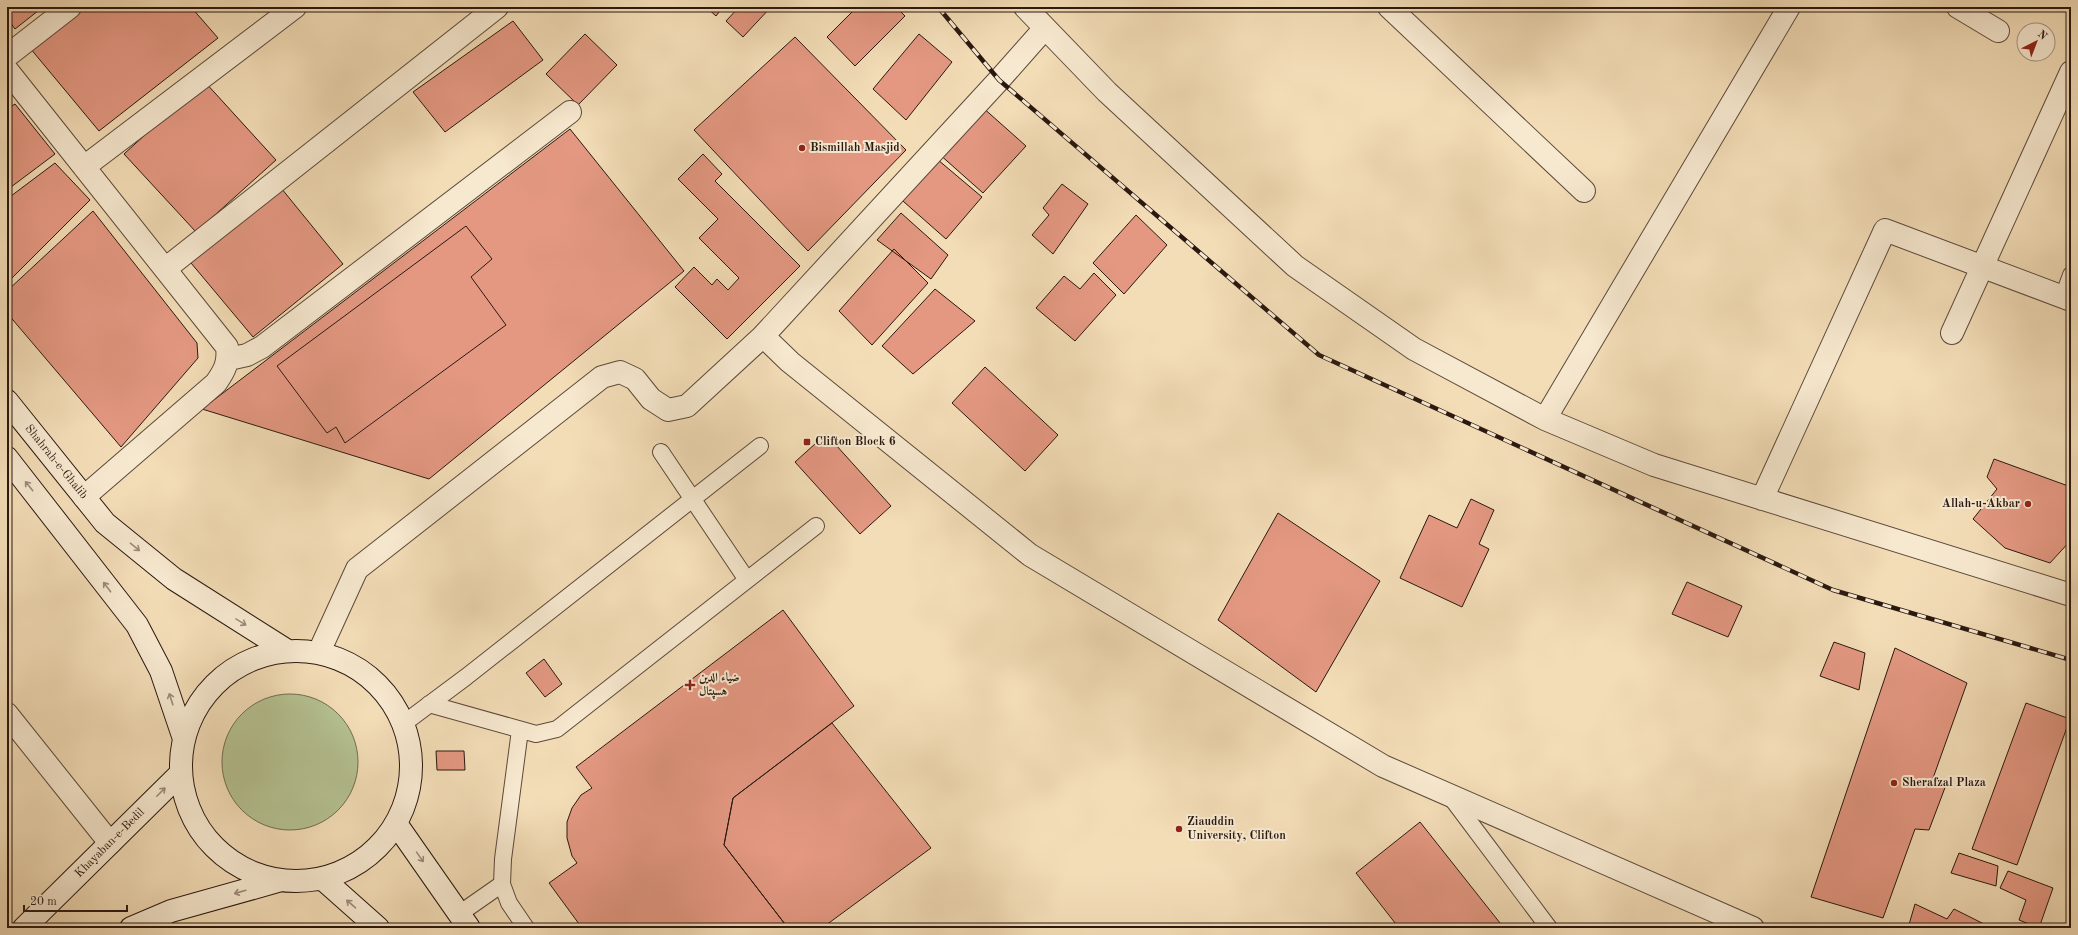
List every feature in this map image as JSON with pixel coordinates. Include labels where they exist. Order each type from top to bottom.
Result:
[{"type":"street","points":[[7,56],[70,7]]},
{"type":"street","points":[[84,167],[295,7]]},
{"type":"street","points":[[165,269],[497,7]]},
{"type":"street","points":[[1025,7],[1107,92],[1295,266],[1414,349],[1545,419],[1654,465],[2071,595]]},
{"type":"street","points":[[1389,7],[1584,191]]},
{"type":"street","points":[[1958,7],[1998,31]]},
{"type":"street","points":[[1545,419],[1782,9]]},
{"type":"street","points":[[319,652],[357,569],[602,377],[620,372],[636,379],[651,399],[668,410],[687,406],[763,336],[1045,28]]},
{"type":"street","points":[[7,70],[227,347],[229,359],[225,370],[216,383],[84,497]]},
{"type":"street","points":[[1952,334],[2071,72]]},
{"type":"street","points":[[229,359],[247,355],[262,347],[570,112]]},
{"type":"street","points":[[1762,498],[1885,230],[2067,298]]},
{"type":"street","points":[[763,336],[790,362],[1030,555],[1383,766],[1753,928]]},
{"type":"street","name":"Shahrah-e-Ghalib","points":[[7,401],[105,523],[174,579],[286,650]]},
{"type":"street","points":[[7,458],[52,514],[136,625],[161,671],[183,736]]},
{"type":"street","points":[[131,928],[171,911],[278,881],[324,880],[366,859],[397,825],[411,787],[411,747],[398,709],[373,678],[347,662],[319,652],[286,650],[240,663],[204,694],[183,736],[180,774],[195,823],[229,862],[278,881]]},
{"type":"street","points":[[7,714],[110,843]]},
{"type":"street","name":"Khayaban-e-Bedil","points":[[24,928],[180,774]]},
{"type":"street","points":[[397,825],[464,921]]},
{"type":"street","points":[[324,880],[378,928]]},
{"type":"lane","points":[[2067,298],[2071,275]]},
{"type":"lane","points":[[403,724],[760,446]]},
{"type":"lane","points":[[661,452],[694,498],[747,580]]},
{"type":"lane","points":[[430,704],[536,734],[557,729],[816,526]]},
{"type":"lane","points":[[520,730],[503,859],[502,884],[509,903],[526,928]]},
{"type":"lane","points":[[1450,795],[1548,928]]},
{"type":"lane","points":[[464,921],[502,884]]},
{"type":"green space","points":[[283,694],[297,694],[316,699],[338,714],[353,736],[357,749],[357,775],[353,788],[338,810],[316,825],[297,830],[283,830],[264,825],[242,810],[227,788],[222,769],[222,755],[227,736],[242,714],[264,699]]},
{"type":"building","points":[[7,7],[43,7],[15,29],[7,18]]},
{"type":"building","points":[[82,7],[191,7],[218,38],[99,131],[30,48]]},
{"type":"building","points":[[706,7],[723,7],[716,16]]},
{"type":"building","points":[[739,7],[771,7],[743,37],[726,21]]},
{"type":"building","points":[[857,7],[896,7],[905,16],[855,66],[827,37]]},
{"type":"building","points":[[513,21],[543,60],[445,132],[413,92]]},
{"type":"building","points":[[585,34],[617,65],[578,105],[546,74]]},
{"type":"building","points":[[919,34],[952,62],[906,120],[873,89]]},
{"type":"building","points":[[795,37],[906,150],[808,251],[694,130]]},
{"type":"building","points":[[204,81],[276,160],[196,232],[124,154]]},
{"type":"building","points":[[15,104],[55,154],[7,190],[7,109]]},
{"type":"building","points":[[981,106],[1026,146],[983,193],[938,153]]},
{"type":"building","points":[[570,129],[684,271],[429,479],[202,409]]},
{"type":"building","points":[[703,154],[722,174],[715,181],[800,266],[727,339],[675,287],[694,267],[712,285],[717,279],[728,290],[739,278],[699,238],[718,219],[678,179]]},
{"type":"building","points":[[931,154],[982,197],[946,239],[895,194]]},
{"type":"building","points":[[55,163],[90,200],[12,278],[7,271],[7,199]]},
{"type":"building","points":[[277,183],[343,264],[253,337],[186,257]]},
{"type":"building","points":[[1062,184],[1088,204],[1053,254],[1032,235],[1049,215],[1043,208]]},
{"type":"building","points":[[93,211],[197,343],[198,358],[121,447],[7,313],[7,291]]},
{"type":"building","points":[[901,213],[948,255],[931,279],[877,240]]},
{"type":"building","points":[[1136,215],[1167,245],[1124,294],[1093,263]]},
{"type":"building","points":[[466,226],[492,259],[471,277],[506,325],[345,443],[336,427],[327,433],[277,366]]},
{"type":"building","points":[[894,249],[928,283],[872,345],[839,311]]},
{"type":"building","points":[[1094,273],[1116,295],[1075,341],[1036,308],[1064,276],[1080,289]]},
{"type":"building","points":[[935,289],[975,321],[913,374],[882,346]]},
{"type":"building","points":[[985,367],[1058,435],[1025,471],[952,403]]},
{"type":"building","points":[[826,434],[891,506],[860,534],[795,462]]},
{"type":"building","name":"Allah-u-Akbar","points":[[1994,459],[2071,487],[2071,540],[2050,563],[2005,548],[1973,519],[1997,489],[1987,477]]},
{"type":"building","points":[[1471,499],[1494,510],[1479,544],[1489,549],[1462,607],[1400,578],[1429,515],[1457,528]]},
{"type":"building","points":[[1278,513],[1380,581],[1316,692],[1218,620]]},
{"type":"building","points":[[1687,582],[1742,606],[1728,637],[1672,614]]},
{"type":"building","points":[[783,610],[854,706],[733,798],[724,845],[788,928],[582,928],[549,883],[577,863],[572,856],[567,838],[567,822],[572,808],[581,795],[592,788],[576,767]]},
{"type":"building","points":[[1834,642],[1865,653],[1859,690],[1820,676]]},
{"type":"building","name":"Sherafzal Plaza","points":[[1895,648],[1967,683],[1932,781],[1946,785],[1929,830],[1915,829],[1883,918],[1811,897]]},
{"type":"building","points":[[544,659],[562,684],[545,697],[526,673]]},
{"type":"building","points":[[2026,703],[2070,719],[2017,865],[1972,849]]},
{"type":"building","points":[[832,723],[931,848],[822,928],[788,928],[724,845],[733,798]]},
{"type":"building","points":[[436,751],[464,751],[465,770],[437,770]]},
{"type":"building","points":[[1420,822],[1504,928],[1399,928],[1356,873]]},
{"type":"building","points":[[1959,853],[1998,866],[1996,886],[1951,873]]},
{"type":"building","points":[[2008,871],[2053,888],[2039,928],[2019,920],[2026,900],[2000,888]]},
{"type":"building","points":[[1915,904],[1947,919],[1954,909],[1992,928],[1908,928]]},
{"type":"railway","points":[[938,7],[999,80],[1319,355],[1833,590],[2071,660]]},
{"type":"place","name":"Bismillah Masjid","points":[[802,148]]},
{"type":"place","name":"Clifton Block 6","points":[[807,442]]},
{"type":"place","name":"Allah-u-Akbar","points":[[2028,504]]},
{"type":"place","name":"ضیاء الدین ہسپتال","points":[[690,685]]},
{"type":"place","name":"Sherafzal Plaza","points":[[1894,783]]},
{"type":"place","name":"Ziauddin University, Clifton","points":[[1179,829]]}]
